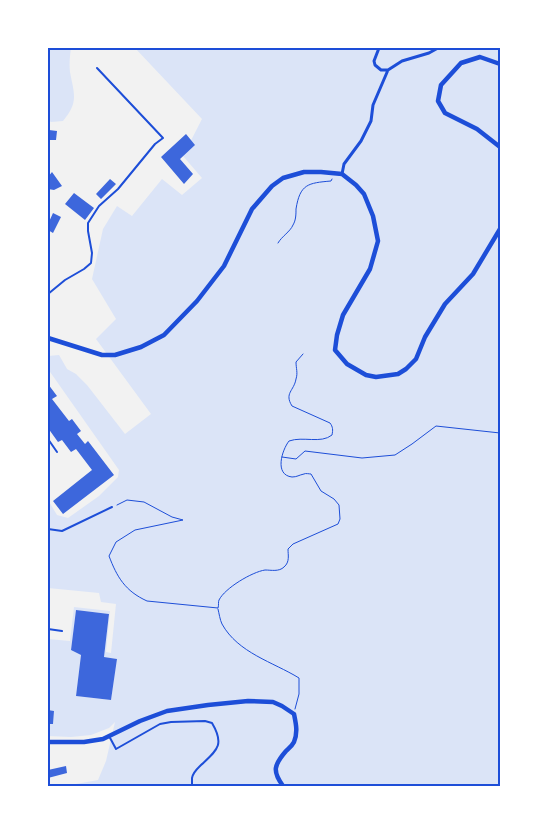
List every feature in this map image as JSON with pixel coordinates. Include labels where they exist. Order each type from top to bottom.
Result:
[{"type":"street","points":[[379,48],[374,61],[375,65],[382,70],[388,70],[402,61],[429,53],[438,48]]},
{"type":"street","points":[[500,64],[480,57],[461,64],[440,85],[438,101],[446,113],[478,129],[500,147]]},
{"type":"street","points":[[342,174],[344,164],[361,141],[370,121],[374,105],[388,70]]},
{"type":"street","points":[[48,338],[102,355],[115,355],[141,347],[164,335],[197,301],[224,266],[252,210],[272,186],[283,178],[304,172],[342,174],[364,194],[373,216],[378,241],[370,269],[343,315],[336,335],[335,350],[347,364],[366,375],[376,377],[398,374],[416,359],[425,337],[445,304],[473,274],[500,229]]},
{"type":"street","points":[[48,742],[84,742],[103,739],[140,721],[167,711],[248,701],[273,702],[294,714],[297,727],[293,744],[277,761],[277,778],[284,786]]},
{"type":"lane","points":[[48,294],[91,263],[92,253],[88,223],[99,206],[118,189],[155,144],[163,138],[97,68]]},
{"type":"lane","points":[[48,439],[57,452]]},
{"type":"lane","points":[[48,529],[62,531],[112,507]]},
{"type":"lane","points":[[48,630],[62,631]]},
{"type":"lane","points":[[109,736],[116,749],[160,724],[205,721],[212,724],[219,738],[218,744],[216,749],[195,771],[192,778],[192,786]]},
{"type":"path","points":[[278,243],[293,225],[302,190],[314,182],[331,181],[335,174]]},
{"type":"path","points":[[294,714],[299,694],[299,678],[236,643],[222,623],[218,608],[220,600],[228,590],[252,574],[264,570],[278,570],[284,567],[288,560],[288,548],[338,524],[340,519],[338,505],[334,499],[321,491],[311,474],[304,473],[298,477],[290,477],[285,474],[282,468],[281,457],[284,447],[289,441],[293,439],[322,439],[332,435],[333,427],[330,423],[292,406],[289,402],[290,390],[296,383],[296,362],[303,354]]},
{"type":"path","points":[[281,457],[296,459],[305,451],[362,458],[395,454],[436,426],[500,433]]},
{"type":"path","points":[[112,507],[127,500],[144,502],[172,517],[184,520],[135,530],[116,542],[109,556],[114,570],[130,591],[147,601],[218,608]]},
{"type":"shaded area","points":[[48,48],[71,48],[70,69],[74,98],[71,108],[63,121],[51,122],[48,120]]},
{"type":"shaded area","points":[[135,48],[500,48],[500,786],[65,786],[98,780],[106,761],[115,722],[109,728],[91,735],[71,737],[48,736],[48,724],[53,724],[54,711],[48,710],[48,639],[70,641],[74,607],[110,611],[106,652],[111,653],[116,604],[101,602],[99,593],[48,588],[48,500],[57,515],[68,518],[99,496],[118,477],[119,470],[48,369],[48,356],[59,355],[67,369],[76,374],[87,385],[125,434],[151,414],[96,339],[116,319],[92,279],[103,229],[117,206],[132,216],[162,179],[182,195],[202,178],[183,156],[202,119]],"holes":[[[76,610],[109,614],[104,657],[117,659],[111,700],[76,696],[81,655],[71,650]]]},
{"type":"building","points":[[49,130],[57,131],[56,140],[48,140]]},
{"type":"building","points":[[186,134],[195,145],[180,159],[193,174],[184,184],[161,157]]},
{"type":"building","points":[[52,172],[62,186],[54,190],[48,189],[48,177]]},
{"type":"building","points":[[110,179],[116,184],[101,199],[96,194]]},
{"type":"building","points":[[74,193],[94,208],[85,220],[65,204]]},
{"type":"building","points":[[53,213],[61,217],[53,233],[48,230],[48,224]]},
{"type":"building","points":[[48,384],[57,396],[52,399],[69,421],[72,419],[81,431],[77,434],[85,444],[88,441],[114,475],[63,514],[53,501],[92,470],[76,449],[71,452],[62,440],[58,442],[48,428]]},
{"type":"building","points":[[76,610],[109,614],[104,657],[117,659],[111,700],[76,696],[81,655],[71,650]]},
{"type":"building","points":[[48,710],[54,711],[53,724],[48,724]]},
{"type":"building","points":[[66,766],[67,773],[48,778],[48,770]]}]
